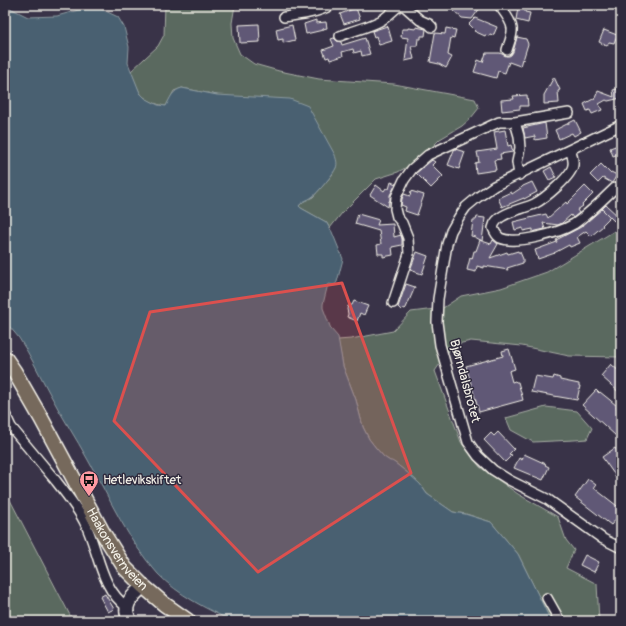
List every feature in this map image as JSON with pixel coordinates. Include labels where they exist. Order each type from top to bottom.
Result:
[{"type":"main road","name":"Haakonsvernveien","points":[[5,358],[41,418],[103,533],[125,568],[164,604],[188,621]]},
{"type":"main road","points":[[130,621],[126,611],[129,601],[143,586]]},
{"type":"street","points":[[284,17],[300,15],[326,8],[331,5]]},
{"type":"street","points":[[340,36],[386,18],[394,8],[402,5],[420,20],[432,27]]},
{"type":"street","points":[[499,5],[510,22],[512,28],[506,50]]},
{"type":"street","points":[[394,303],[409,254],[408,238],[395,210],[396,197],[404,180],[412,169],[428,155],[499,122],[515,122],[570,113]]},
{"type":"street","points":[[515,122],[520,136],[520,148],[516,162],[519,175]]},
{"type":"street","name":"Bjørndalsbrotet","points":[[621,125],[494,186],[478,196],[466,207],[459,217],[447,244],[438,300],[437,322],[440,345],[468,442],[478,456],[493,470],[509,480],[547,499],[603,539],[621,548]]},
{"type":"street","points":[[570,150],[573,159],[573,166],[569,174],[555,189],[535,204],[503,216],[496,222],[493,228],[496,235],[501,238],[512,240],[537,238],[555,232],[572,225],[587,214],[615,188]]},
{"type":"street","points":[[5,414],[12,427],[70,499],[84,521],[111,592],[127,607]]},
{"type":"street","points":[[547,598],[560,621]]},
{"type":"highlighted area","points":[[342,283],[411,473],[258,572],[114,421],[150,312]]},
{"type":"green space","points":[[165,5],[235,5],[232,23],[233,38],[240,54],[254,64],[319,79],[394,84],[475,99],[479,108],[462,126],[440,139],[419,160],[398,172],[376,179],[342,213],[330,228],[326,222],[299,206],[304,201],[313,197],[332,175],[336,167],[217,95],[182,88],[174,91],[166,106],[151,102],[141,94],[131,71],[158,46],[164,35]]},
{"type":"green space","points":[[621,227],[621,358],[569,356],[522,346],[471,341],[453,345],[435,371],[461,442],[480,467],[518,494],[558,517],[566,540],[574,550],[566,568],[597,584],[599,621],[550,621],[518,554],[491,522],[466,514],[453,512],[427,494],[420,484],[409,474],[395,463],[384,457],[369,439],[363,427],[356,400],[343,366],[338,340],[393,331],[411,312],[443,308],[461,296],[501,288],[547,272]]},
{"type":"green space","points":[[546,407],[577,411],[592,428],[587,439],[533,442],[511,430],[506,418]]},
{"type":"green space","points":[[9,498],[73,621],[5,621],[5,502]]},
{"type":"water","points":[[5,5],[28,17],[57,16],[82,9],[97,7],[118,17],[124,27],[129,47],[128,63],[140,93],[145,98],[158,105],[166,106],[174,92],[182,88],[217,95],[290,99],[308,106],[335,155],[337,164],[332,174],[318,192],[299,206],[326,222],[332,232],[343,259],[337,282],[335,285],[328,284],[323,308],[331,329],[338,337],[343,366],[356,400],[363,427],[369,439],[384,457],[395,463],[409,474],[420,484],[427,494],[453,512],[491,522],[518,554],[550,621],[232,621],[174,589],[158,574],[128,534],[28,352],[19,338],[5,322]]},
{"type":"building","points":[[455,5],[472,7],[476,5],[480,8],[472,19],[462,18],[454,11]]},
{"type":"building","points":[[518,7],[526,8],[525,12],[530,13],[528,23],[516,20]]},
{"type":"building","points":[[356,8],[360,19],[344,24],[340,14]]},
{"type":"building","points":[[475,18],[497,27],[494,34],[485,36],[474,31],[475,30],[469,24]]},
{"type":"building","points":[[316,20],[316,23],[326,22],[327,28],[306,34],[304,24]]},
{"type":"building","points":[[259,24],[260,42],[240,43],[239,25]]},
{"type":"building","points":[[292,25],[295,40],[283,43],[283,39],[278,40],[276,29]]},
{"type":"building","points":[[387,26],[392,41],[379,45],[376,36],[374,37],[372,31]]},
{"type":"building","points":[[416,27],[426,29],[425,36],[421,36],[421,39],[418,39],[417,46],[411,46],[414,59],[405,61],[408,38],[401,37],[402,29],[416,29]]},
{"type":"building","points":[[446,28],[456,30],[454,38],[451,37],[448,55],[452,57],[446,68],[439,64],[430,62],[435,33],[445,34]]},
{"type":"building","points":[[604,30],[617,35],[614,43],[609,42],[607,46],[599,42]]},
{"type":"building","points":[[517,37],[526,39],[528,44],[520,66],[509,62],[505,73],[498,71],[496,78],[474,72],[478,60],[483,62],[486,53],[500,53],[506,56],[511,55]]},
{"type":"building","points":[[334,38],[341,42],[342,45],[365,38],[370,54],[362,56],[361,51],[354,53],[353,49],[342,52],[343,56],[330,60],[329,57],[326,58],[323,50],[334,46],[331,39]]},
{"type":"building","points":[[554,77],[560,90],[558,91],[559,103],[544,104],[544,95]]},
{"type":"building","points":[[621,88],[621,98],[608,101],[606,100],[599,104],[602,110],[592,114],[590,110],[587,111],[584,104],[595,98],[598,91],[614,97],[613,90]]},
{"type":"building","points":[[527,95],[528,106],[520,106],[520,109],[502,111],[501,100],[514,99],[513,96]]},
{"type":"building","points":[[575,120],[581,132],[574,136],[572,133],[559,139],[555,130]]},
{"type":"building","points":[[545,123],[547,138],[535,140],[535,136],[525,138],[523,128]]},
{"type":"building","points":[[505,130],[508,146],[511,145],[513,152],[500,154],[501,159],[494,160],[496,170],[476,173],[475,163],[479,162],[477,152],[497,149],[494,132]]},
{"type":"building","points":[[621,144],[621,153],[613,156],[610,148]]},
{"type":"building","points":[[455,149],[465,152],[459,169],[448,165]]},
{"type":"building","points":[[432,160],[435,162],[432,165],[443,176],[431,188],[416,173]]},
{"type":"building","points":[[601,164],[610,173],[611,172],[617,175],[612,183],[603,178],[598,183],[590,175]]},
{"type":"building","points":[[551,167],[556,177],[549,180],[544,171]]},
{"type":"building","points":[[391,182],[396,184],[390,195],[388,207],[370,195],[376,185],[384,191],[386,188],[389,189]]},
{"type":"building","points":[[532,182],[537,192],[524,199],[502,207],[498,198],[511,192],[512,194],[523,186]]},
{"type":"building","points":[[585,186],[593,194],[582,205],[583,206],[577,210],[579,213],[573,218],[571,215],[558,225],[543,223],[545,229],[533,232],[533,229],[523,231],[523,228],[515,230],[513,222],[546,214],[548,218],[566,202],[567,204]]},
{"type":"building","points":[[411,191],[424,195],[417,215],[405,211],[406,207],[401,205],[404,194],[410,196]]},
{"type":"building","points":[[606,205],[619,217],[614,221],[602,209]]},
{"type":"building","points":[[602,209],[610,217],[602,225],[603,226],[591,236],[586,231],[577,237],[580,243],[570,247],[569,245],[555,253],[538,259],[535,250],[557,242],[556,240],[581,227]]},
{"type":"building","points":[[358,214],[379,220],[377,225],[393,224],[394,237],[401,235],[402,245],[392,247],[393,255],[383,257],[383,254],[378,254],[377,245],[381,244],[379,231],[355,224]]},
{"type":"building","points":[[477,217],[485,218],[482,241],[471,236],[473,220],[476,220]]},
{"type":"building","points":[[480,240],[491,244],[493,240],[498,244],[490,258],[507,252],[508,254],[518,251],[523,259],[523,263],[507,268],[508,270],[477,266],[476,272],[467,270],[470,258],[472,259],[474,251],[476,251]]},
{"type":"building","points":[[417,252],[428,256],[422,274],[410,270]]},
{"type":"building","points":[[406,284],[415,287],[406,308],[401,310],[398,307]]},
{"type":"building","points":[[354,301],[368,306],[364,315],[360,313],[357,321],[347,317],[348,306],[352,305]]},
{"type":"building","points":[[509,349],[515,369],[509,371],[512,382],[518,382],[523,400],[479,412],[466,366],[503,356],[502,351]]},
{"type":"building","points":[[611,364],[621,373],[621,394],[601,376]]},
{"type":"building","points":[[535,376],[553,379],[554,376],[560,378],[560,380],[579,384],[580,386],[577,400],[531,392]]},
{"type":"building","points":[[596,390],[617,406],[616,407],[621,412],[621,431],[616,436],[582,405]]},
{"type":"building","points":[[498,432],[514,449],[509,454],[512,455],[505,462],[484,440],[491,433],[494,436]]},
{"type":"building","points":[[615,448],[621,456],[621,484],[602,457]]},
{"type":"building","points":[[524,454],[546,464],[545,465],[549,467],[543,480],[514,468],[519,458],[522,460]]},
{"type":"building","points":[[588,479],[596,485],[594,488],[621,509],[621,513],[611,525],[575,497]]},
{"type":"building","points":[[585,555],[599,562],[594,572],[580,565]]},
{"type":"building","points":[[105,594],[114,609],[108,612],[100,597]]},
{"type":"place","name":"Hetlevikskiftet","points":[[89,497]]}]
